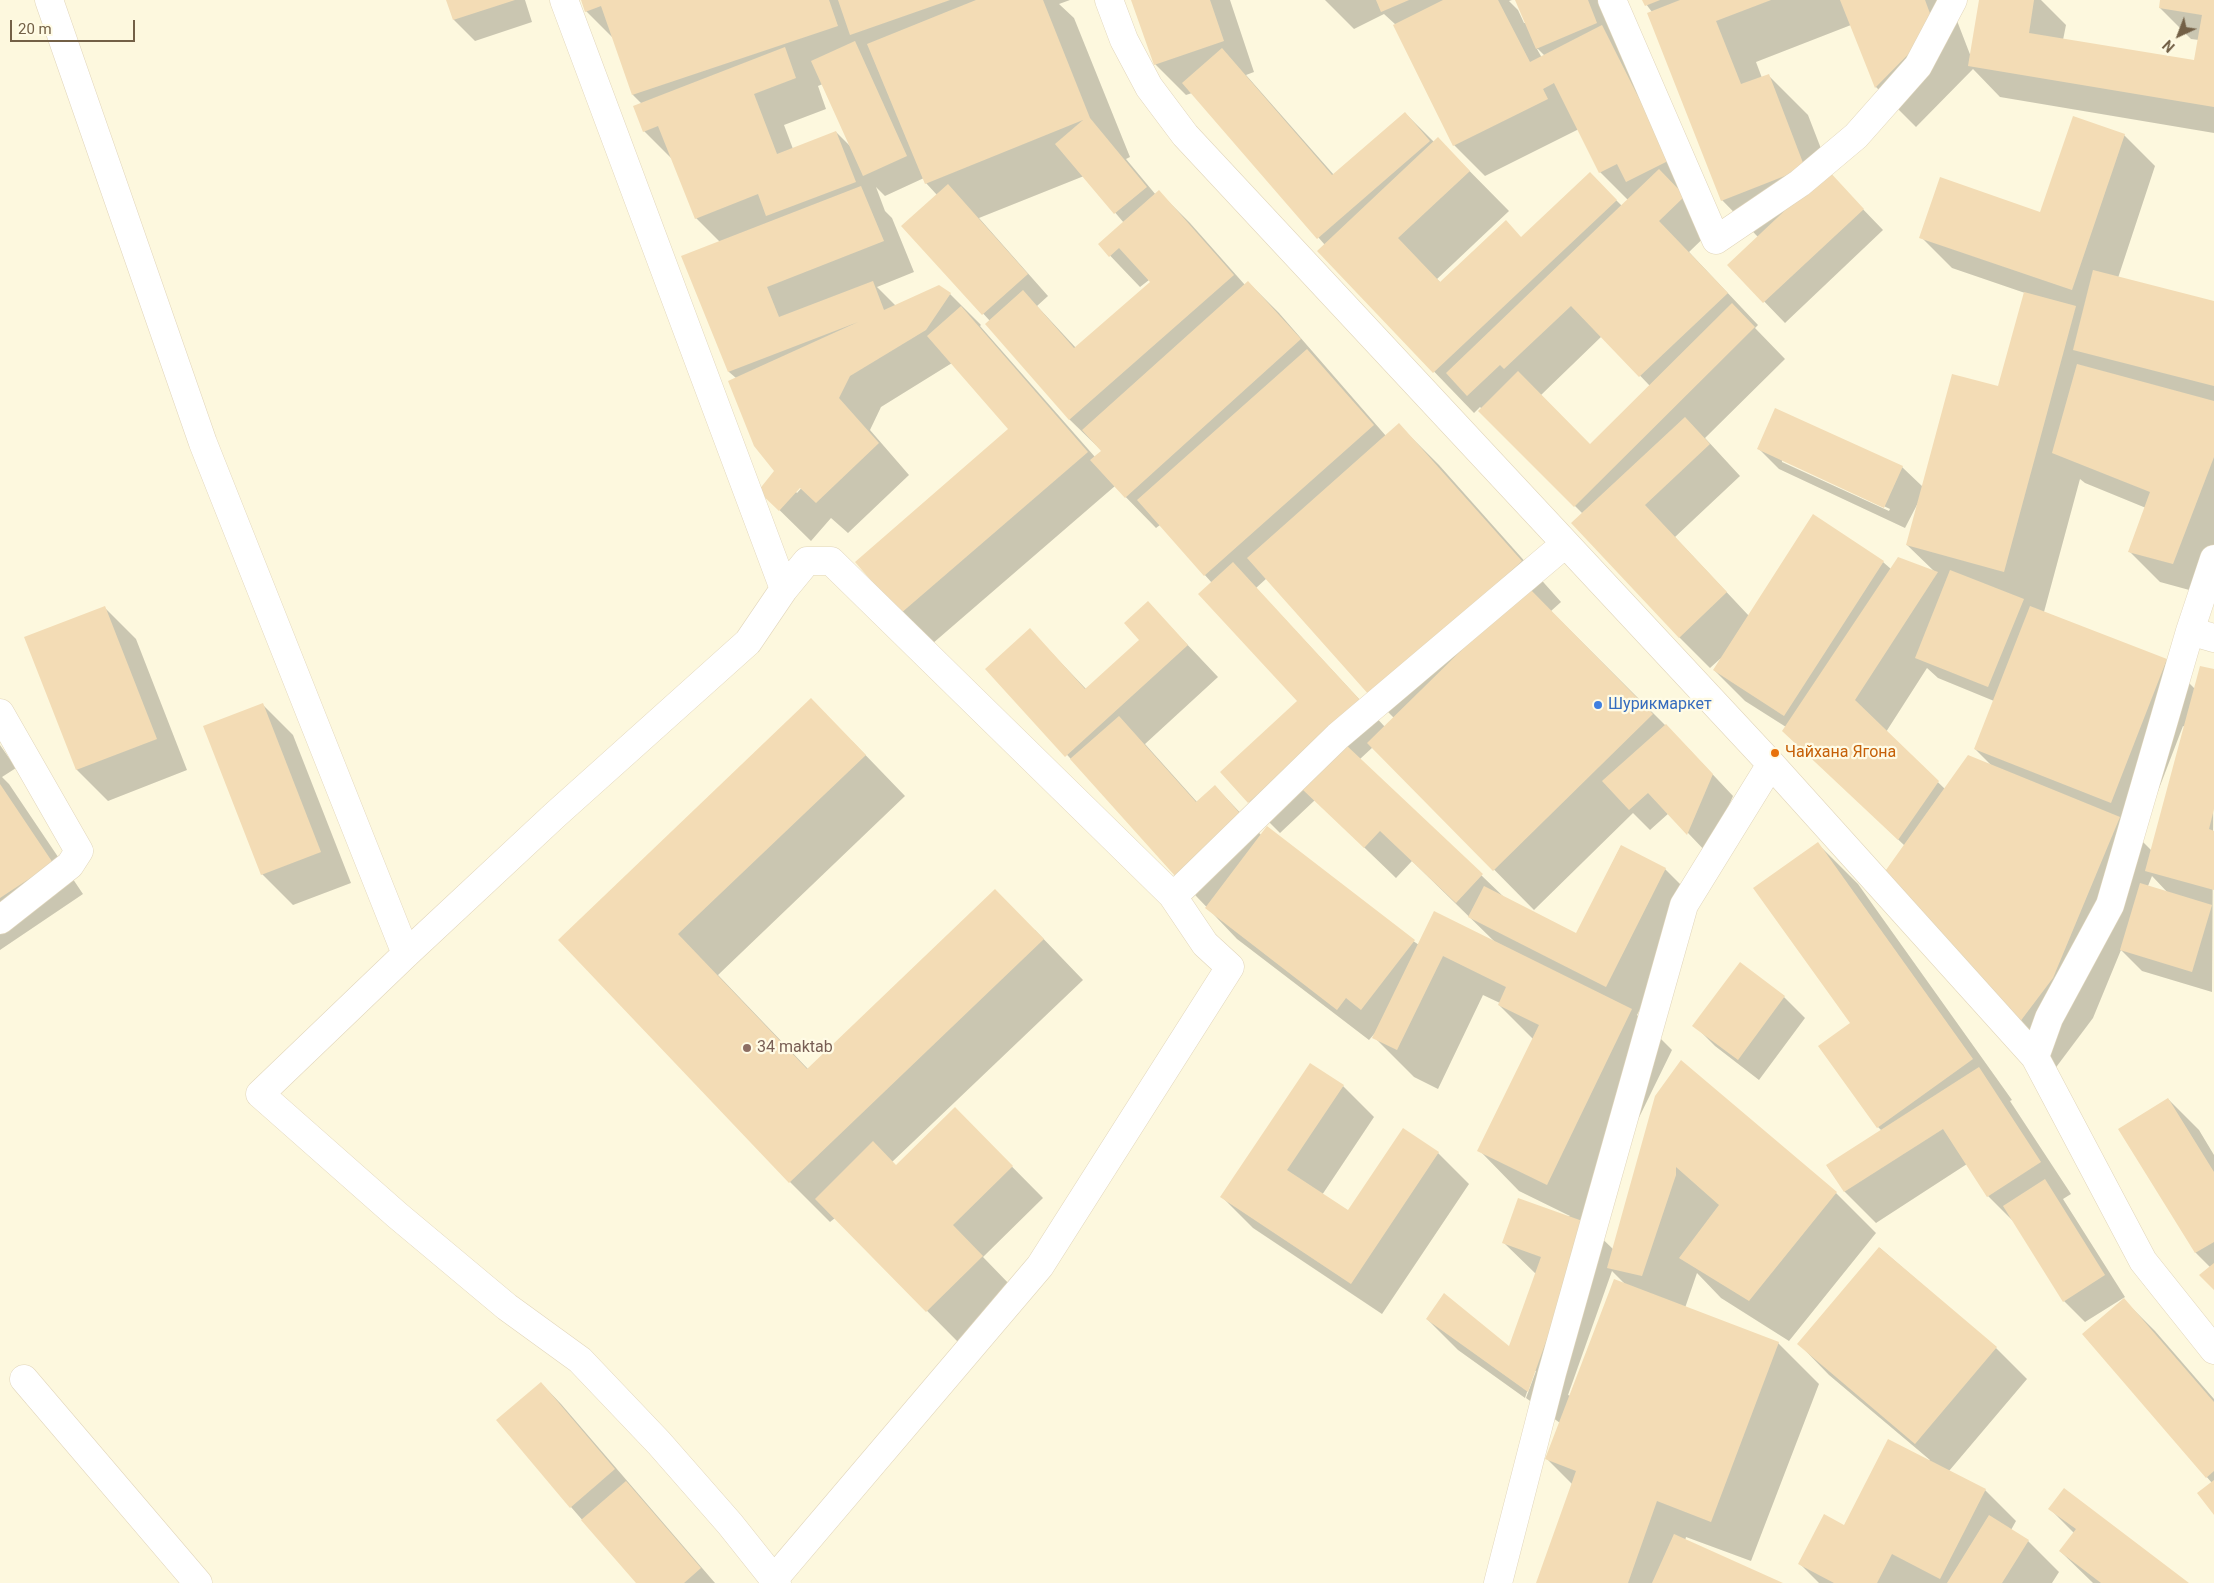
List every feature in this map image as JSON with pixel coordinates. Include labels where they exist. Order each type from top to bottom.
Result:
[{"type":"street","points":[[49,0],[203,443],[406,954]]},
{"type":"street","points":[[564,0],[784,589]]},
{"type":"street","points":[[1109,0],[1124,40],[1149,87],[1185,135],[1771,764],[2035,1057],[2143,1261],[2214,1350]]},
{"type":"street","points":[[1612,0],[1716,240],[1800,183],[1856,136],[1918,66],[1953,0]]},
{"type":"street","points":[[1172,895],[1183,887],[1338,736],[1565,544]]},
{"type":"street","points":[[2035,1057],[2049,1018],[2110,905],[2202,635],[2214,559]]},
{"type":"street","points":[[807,561],[831,561],[1172,895],[1205,944],[1230,967],[1040,1266],[776,1581],[660,1443],[580,1360],[500,1301],[397,1215],[260,1094],[555,815],[748,642],[784,589],[807,561]]},
{"type":"street","points":[[0,713],[79,851],[70,865],[0,920]]},
{"type":"street","points":[[1498,1583],[1552,1373],[1684,905],[1771,764]]},
{"type":"street","points":[[24,1379],[198,1583]]},
{"type":"building","points":[[446,0],[515,0],[453,20]]},
{"type":"building","points":[[581,0],[829,0],[838,26],[632,95],[601,6],[585,12]]},
{"type":"building","points":[[838,0],[950,0],[850,35]]},
{"type":"building","points":[[976,0],[1043,0],[1090,118],[1147,187],[1114,214],[1055,144],[1083,120],[925,184],[867,44]]},
{"type":"building","points":[[1131,0],[1210,0],[1224,41],[1154,65]]},
{"type":"building","points":[[1376,0],[1409,0],[1381,12]]},
{"type":"building","points":[[1443,0],[1498,0],[1530,62],[1602,25],[1670,160],[1626,182],[1617,164],[1599,173],[1554,83],[1543,89],[1548,99],[1453,146],[1393,25]]},
{"type":"building","points":[[1515,0],[1588,0],[1597,23],[1536,49]]},
{"type":"building","points":[[1642,0],[1660,0],[1645,6]]},
{"type":"building","points":[[1680,0],[1771,0],[1716,21],[1741,84],[1769,74],[1805,168],[1721,201],[1647,13]]},
{"type":"building","points":[[1840,0],[1925,0],[1935,27],[1875,88]]},
{"type":"building","points":[[1979,0],[2034,0],[2029,33],[2194,60],[2202,15],[2159,8],[2160,0],[2214,0],[2214,107],[1968,66]]},
{"type":"building","points":[[855,41],[907,156],[863,176],[811,61]]},
{"type":"building","points":[[785,47],[796,78],[754,94],[777,154],[836,131],[856,182],[766,216],[758,194],[695,219],[658,126],[643,132],[633,106]]},
{"type":"building","points":[[1222,48],[1332,175],[1405,112],[1430,141],[1317,239],[1182,83]]},
{"type":"building","points":[[2073,116],[2125,134],[2072,290],[1919,238],[1940,177],[2040,212]]},
{"type":"building","points":[[1438,137],[1470,171],[1398,238],[1440,282],[1506,220],[1521,237],[1590,172],[1617,200],[1433,373],[1317,251]]},
{"type":"building","points":[[1659,169],[1685,196],[1659,221],[1728,293],[1639,377],[1571,306],[1504,369],[1500,365],[1467,396],[1446,373]]},
{"type":"building","points":[[1828,170],[1864,209],[1763,303],[1727,265]]},
{"type":"building","points":[[948,184],[1028,274],[982,315],[901,226]]},
{"type":"building","points":[[861,186],[884,241],[767,287],[779,317],[873,281],[884,310],[939,285],[951,293],[926,330],[850,376],[839,398],[879,443],[816,503],[800,488],[779,511],[758,491],[774,471],[754,446],[728,381],[858,322],[728,372],[681,256]]},
{"type":"building","points":[[1159,190],[1234,275],[1069,420],[985,324],[1023,290],[1074,348],[1150,282],[1119,248],[1109,257],[1098,244]]},
{"type":"building","points":[[2093,270],[2214,301],[2214,386],[2073,350]]},
{"type":"building","points":[[1248,281],[1301,339],[1125,498],[1090,460],[1101,451],[1082,430]]},
{"type":"building","points":[[2024,292],[2076,306],[2004,572],[1906,545],[1952,374],[1998,386]]},
{"type":"building","points":[[1732,303],[1755,327],[1574,507],[1478,411],[1518,371],[1590,444]]},
{"type":"building","points":[[961,306],[1088,452],[900,614],[855,562],[1008,429],[927,336]]},
{"type":"building","points":[[1307,349],[1374,425],[1204,576],[1137,500]]},
{"type":"building","points":[[2077,364],[2214,401],[2214,457],[2173,564],[2128,552],[2150,492],[2052,453]]},
{"type":"building","points":[[1775,408],[1903,466],[1884,508],[1757,449]]},
{"type":"building","points":[[1685,417],[1710,444],[1645,505],[1727,592],[1679,638],[1571,523]]},
{"type":"building","points":[[1399,423],[1522,561],[1370,696],[1247,558]]},
{"type":"building","points":[[1813,514],[1884,561],[1784,716],[1713,670]]},
{"type":"building","points":[[1898,557],[1938,572],[1855,700],[1939,781],[1898,840],[1782,731]]},
{"type":"building","points":[[1233,562],[1360,700],[1248,803],[1220,772],[1297,701],[1198,594]]},
{"type":"building","points":[[1950,570],[2024,599],[1988,687],[1915,658]]},
{"type":"building","points":[[1527,586],[1653,714],[1493,871],[1367,743]]},
{"type":"building","points":[[1148,601],[1188,645],[1065,757],[985,669],[1030,628],[1085,689],[1139,640],[1124,623]]},
{"type":"building","points":[[105,606],[157,739],[76,770],[24,637]]},
{"type":"building","points":[[2030,606],[2167,659],[2111,803],[1974,749]]},
{"type":"building","points":[[2200,666],[2214,669],[2214,809],[2209,829],[2214,831],[2214,890],[2145,871]]},
{"type":"building","points":[[811,698],[866,755],[678,934],[807,1069],[995,889],[1044,939],[789,1183],[558,940]]},
{"type":"building","points":[[263,703],[321,852],[261,875],[203,726]]},
{"type":"building","points":[[1119,716],[1196,802],[1215,785],[1243,817],[1176,877],[1070,759]]},
{"type":"building","points":[[1666,724],[1713,774],[1687,835],[1648,793],[1629,810],[1602,781]]},
{"type":"building","points":[[1345,744],[1483,874],[1456,903],[1380,831],[1364,848],[1302,789]]},
{"type":"building","points":[[1968,755],[2120,817],[2053,978],[2013,1031],[1881,877]]},
{"type":"building","points":[[0,784],[53,863],[0,898]]},
{"type":"building","points":[[1267,826],[1415,940],[1361,1010],[1346,998],[1337,1010],[1205,908]]},
{"type":"building","points":[[1818,842],[1973,1059],[1877,1128],[1818,1046],[1850,1023],[1753,888]]},
{"type":"building","points":[[1621,845],[1666,868],[1606,987],[1468,917],[1484,886],[1576,933]]},
{"type":"building","points":[[2140,883],[2212,905],[2192,972],[2120,950]]},
{"type":"building","points":[[1434,911],[1632,1009],[1547,1185],[1477,1151],[1539,1025],[1498,1005],[1506,987],[1443,956],[1397,1050],[1372,1038]]},
{"type":"building","points":[[1740,962],[1785,996],[1738,1060],[1692,1026]]},
{"type":"building","points":[[1681,1060],[1837,1192],[1749,1301],[1679,1258],[1719,1205],[1676,1167],[1676,1175],[1642,1276],[1607,1268],[1655,1096]]},
{"type":"building","points":[[1310,1063],[1344,1085],[1287,1170],[1348,1210],[1403,1128],[1439,1152],[1351,1284],[1220,1197]]},
{"type":"building","points":[[1979,1067],[2041,1162],[1987,1197],[1943,1129],[1844,1192],[1826,1165]]},
{"type":"building","points":[[2168,1098],[2214,1172],[2214,1242],[2195,1253],[2118,1129]]},
{"type":"building","points":[[955,1107],[1013,1166],[953,1225],[983,1256],[926,1312],[815,1199],[873,1141],[896,1165]]},
{"type":"building","points":[[2045,1179],[2105,1275],[2063,1302],[2003,1206]]},
{"type":"building","points":[[1518,1198],[1588,1223],[1528,1392],[1426,1319],[1444,1293],[1509,1346],[1541,1257],[1502,1243]]},
{"type":"building","points":[[1879,1247],[1997,1347],[1915,1444],[1797,1344]]},
{"type":"building","points":[[2214,1263],[2214,1290],[2199,1275]]},
{"type":"building","points":[[1614,1279],[1779,1342],[1711,1522],[1657,1501],[1628,1583],[1536,1583],[1576,1471],[1545,1459]]},
{"type":"building","points":[[2124,1298],[2214,1402],[2214,1471],[2206,1478],[2082,1334]]},
{"type":"building","points":[[541,1382],[615,1469],[570,1508],[496,1420]]},
{"type":"building","points":[[1888,1439],[1986,1489],[1940,1579],[1892,1554],[1877,1583],[1834,1583],[1798,1564],[1824,1514],[1844,1525]]},
{"type":"building","points":[[2214,1480],[2214,1515],[2197,1493]]},
{"type":"building","points":[[626,1481],[701,1568],[684,1583],[636,1583],[581,1520]]},
{"type":"building","points":[[2064,1488],[2189,1583],[2101,1583],[2059,1551],[2076,1529],[2048,1509]]},
{"type":"building","points":[[1989,1515],[2029,1540],[2002,1583],[1947,1583]]},
{"type":"building","points":[[1674,1534],[1783,1583],[1652,1583]]},
{"type":"place","name":"Шурикмаркет","points":[[1598,705]]},
{"type":"place","name":"Чайхана Ягона","points":[[1775,753]]},
{"type":"place","name":"34 maktab","points":[[747,1048]]}]
